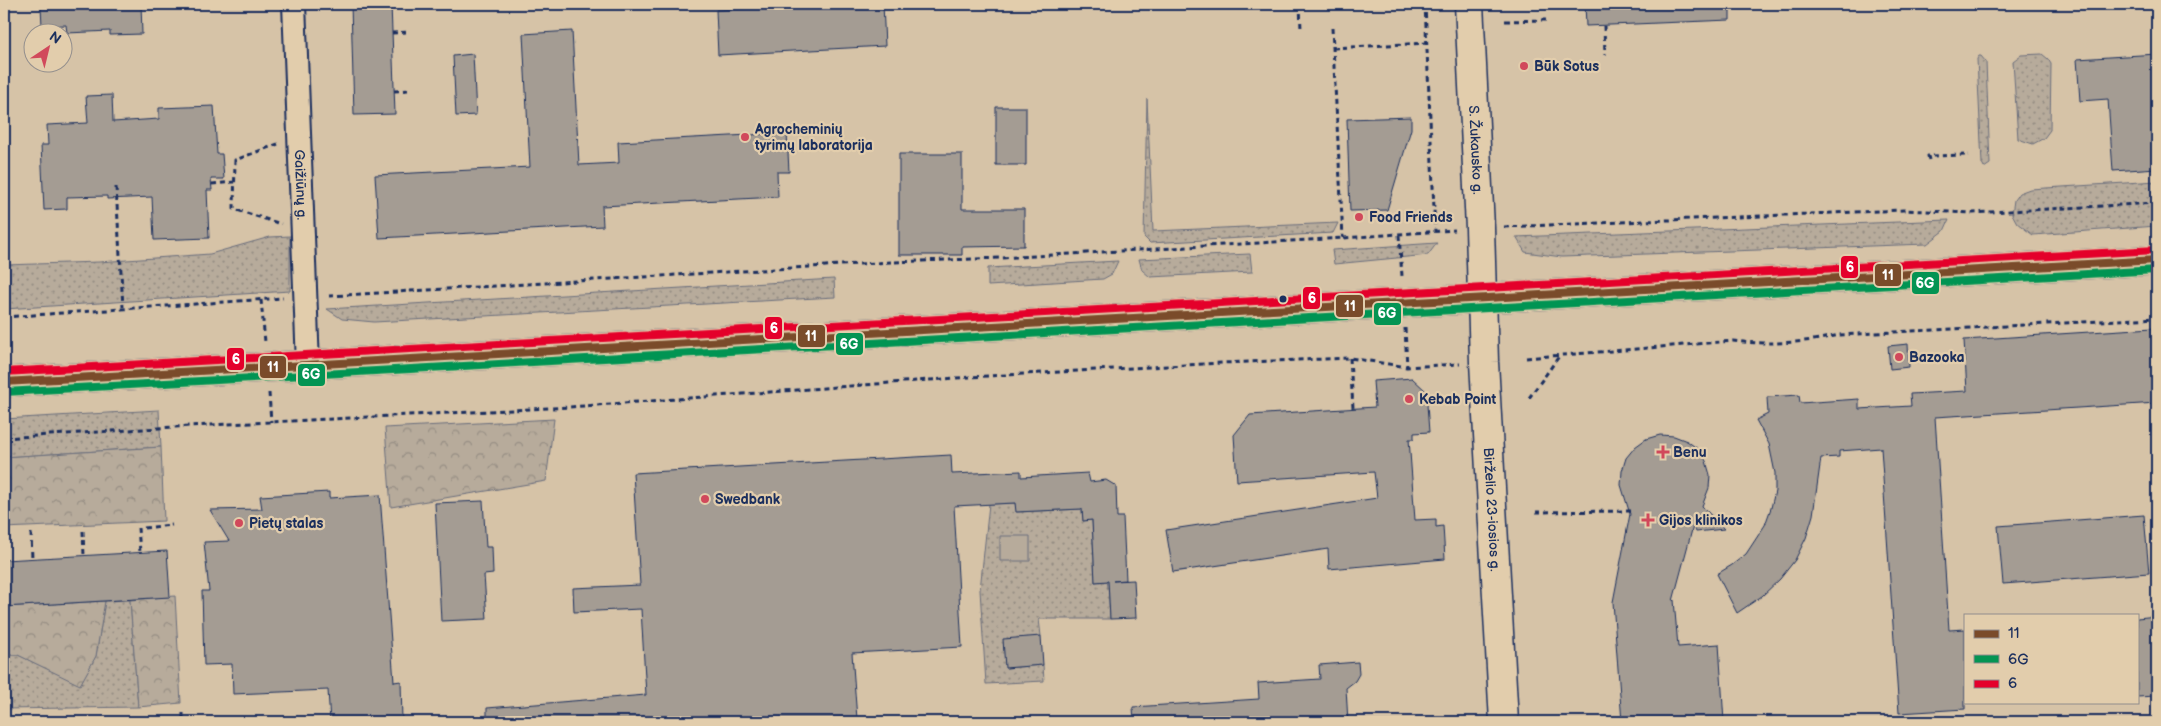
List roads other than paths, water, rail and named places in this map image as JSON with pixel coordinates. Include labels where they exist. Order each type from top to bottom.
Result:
[{"type":"main road","name":"S. Žukausko g.","points":[[1469,4],[1482,297]]},
{"type":"main road","points":[[4,382],[2157,260]]},
{"type":"main road","name":"Birželio 23-iosios g.","points":[[1482,297],[1504,722]]},
{"type":"street","name":"Gaižiūnų g.","points":[[294,4],[308,365]]},
{"type":"place","name":"Būk Sotus","points":[[1524,66]]},
{"type":"place","name":"Agrocheminių tyrimų laboratorija","points":[[745,137]]},
{"type":"place","name":"Food Friends","points":[[1359,217]]},
{"type":"place","name":"Bazooka","points":[[1899,357]]},
{"type":"place","name":"Kebab Point","points":[[1409,399]]},
{"type":"place","name":"Benu","points":[[1663,452]]},
{"type":"place","name":"Swedbank","points":[[705,499]]},
{"type":"place","name":"Gijos klinikos","points":[[1648,520]]},
{"type":"place","name":"Pietų stalas","points":[[239,523]]}]
